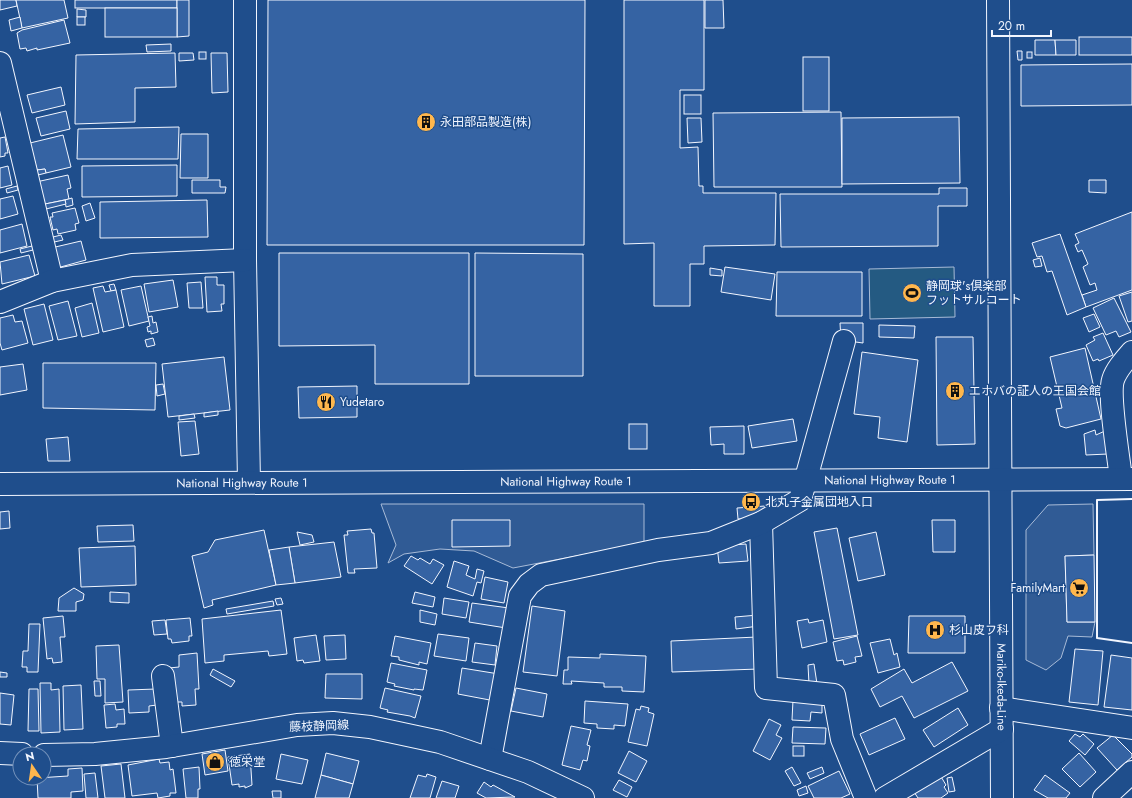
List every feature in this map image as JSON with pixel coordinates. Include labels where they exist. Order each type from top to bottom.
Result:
[{"type":"main road","points":[[245,0],[245,260],[248,482]]},
{"type":"main road","name":"Mariko-Ikeda-Line","points":[[998,0],[1002,798]]},
{"type":"main road","points":[[0,62],[52,281]]},
{"type":"main road","points":[[0,302],[52,281],[132,265],[245,260]]},
{"type":"main road","points":[[490,759],[520,596],[530,584],[541,575],[658,550],[711,543],[761,524],[800,500],[844,341]]},
{"type":"main road","points":[[1127,479],[1112,398],[1113,381],[1124,361],[1132,352]]},
{"type":"main road","name":"National Highway Route 1","points":[[0,484],[248,482],[1001,481],[1127,479]]},
{"type":"main road","points":[[761,524],[766,688],[834,695],[842,739],[866,798]]},
{"type":"main road","points":[[163,676],[172,746]]},
{"type":"main road","points":[[885,798],[1002,719],[1132,728]]},
{"type":"main road","name":"藤枝静岡線","points":[[52,755],[95,754],[172,746],[297,725],[333,723],[370,727],[440,742],[528,772],[583,798]]},
{"type":"main road","points":[[0,753],[12,754]]},
{"type":"main road","points":[[1114,795],[1132,772]]},
{"type":"shaded area","name":"静岡球's倶楽部 フットサルコート","points":[[954,267],[955,317],[870,319],[869,269]]},
{"type":"shaded area","points":[[381,504],[644,504],[644,543],[513,568],[474,551],[440,549],[404,554],[388,563],[396,545]]},
{"type":"shaded area","points":[[1093,504],[1094,555],[1065,556],[1067,622],[1095,622],[1092,637],[1068,636],[1061,658],[1046,670],[1026,660],[1026,530],[1048,505]]},
{"type":"building","points":[[0,0],[16,0],[17,6],[0,10]]},
{"type":"building","points":[[16,0],[64,0],[68,18],[22,28]]},
{"type":"building","points":[[75,0],[177,0],[177,8],[75,8]]},
{"type":"building","points":[[177,0],[189,0],[189,36],[177,37]]},
{"type":"building","name":"永田部品製造(株)","points":[[268,0],[585,0],[584,245],[267,245]]},
{"type":"building","points":[[624,0],[704,0],[704,90],[680,90],[680,148],[698,147],[699,186],[703,186],[703,193],[776,193],[775,245],[704,246],[704,264],[690,264],[690,306],[654,306],[654,243],[624,244]]},
{"type":"building","points":[[705,0],[723,0],[724,28],[705,28]]},
{"type":"building","points":[[105,8],[177,8],[177,37],[105,37]]},
{"type":"building","points":[[77,9],[86,10],[86,17],[77,17]]},
{"type":"building","points":[[20,17],[22,28],[11,31],[9,20]]},
{"type":"building","points":[[77,17],[85,17],[85,25],[77,25]]},
{"type":"building","points":[[64,20],[70,43],[37,50],[37,48],[27,51],[26,48],[20,49],[17,33],[22,30]]},
{"type":"building","points":[[1079,37],[1132,37],[1132,55],[1079,55]]},
{"type":"building","points":[[1035,40],[1055,40],[1056,55],[1035,55]]},
{"type":"building","points":[[1055,40],[1076,40],[1076,55],[1056,55]]},
{"type":"building","points":[[171,44],[171,51],[147,52],[146,45]]},
{"type":"building","points":[[1017,51],[1022,51],[1022,60],[1018,60]]},
{"type":"building","points":[[199,52],[206,52],[206,59],[199,59]]},
{"type":"building","points":[[1027,52],[1032,52],[1032,58],[1027,58]]},
{"type":"building","points":[[175,53],[176,87],[135,88],[135,122],[75,124],[76,55]]},
{"type":"building","points":[[179,53],[193,53],[194,60],[179,61]]},
{"type":"building","points":[[211,53],[227,53],[228,92],[212,93]]},
{"type":"building","points":[[803,57],[829,57],[829,111],[803,111]]},
{"type":"building","points":[[1132,64],[1132,105],[1021,106],[1021,65]]},
{"type":"building","points":[[61,87],[65,105],[32,113],[27,95]]},
{"type":"building","points":[[684,95],[701,95],[701,114],[684,114]]},
{"type":"building","points":[[66,111],[70,129],[41,136],[36,118]]},
{"type":"building","points":[[841,112],[842,187],[714,187],[713,113]]},
{"type":"building","points":[[959,117],[960,183],[842,184],[842,118]]},
{"type":"building","points":[[687,118],[701,118],[702,142],[688,143]]},
{"type":"building","points":[[179,127],[178,159],[77,159],[78,129]]},
{"type":"building","points":[[181,134],[208,134],[208,178],[180,178]]},
{"type":"building","points":[[63,135],[71,167],[46,173],[45,169],[37,170],[30,143]]},
{"type":"building","points":[[5,137],[8,153],[5,153],[5,156],[0,157],[0,138]]},
{"type":"building","points":[[177,165],[177,196],[82,197],[82,166]]},
{"type":"building","points":[[8,166],[12,185],[0,188],[0,168]]},
{"type":"building","points":[[45,169],[46,173],[38,175],[37,170]]},
{"type":"building","points":[[68,175],[71,188],[67,189],[69,199],[45,204],[36,182]]},
{"type":"building","points":[[192,180],[220,180],[220,187],[226,187],[225,193],[192,193]]},
{"type":"building","points":[[1089,180],[1106,180],[1106,193],[1089,192]]},
{"type":"building","points":[[17,186],[18,190],[7,193],[6,189]]},
{"type":"building","points":[[939,188],[967,188],[967,206],[938,206],[938,246],[781,247],[780,194],[939,194]]},
{"type":"building","points":[[13,196],[18,214],[0,219],[0,199]]},
{"type":"building","points":[[72,198],[73,205],[66,207],[65,200]]},
{"type":"building","points":[[65,200],[66,204],[46,209],[45,204]]},
{"type":"building","points":[[207,200],[208,237],[100,238],[100,202]]},
{"type":"building","points":[[90,203],[95,218],[86,221],[82,206]]},
{"type":"building","points":[[75,208],[79,223],[75,224],[76,230],[58,234],[57,229],[53,230],[50,217],[53,217],[52,213]]},
{"type":"building","points":[[1132,212],[1132,290],[1086,307],[1082,295],[1097,290],[1095,283],[1090,285],[1083,267],[1088,264],[1082,250],[1078,252],[1075,245],[1079,243],[1075,234]]},
{"type":"building","points":[[22,224],[27,246],[0,253],[0,230]]},
{"type":"building","points":[[1060,234],[1086,307],[1067,315],[1052,271],[1047,272],[1042,256],[1037,257],[1032,243]]},
{"type":"building","points":[[61,235],[63,240],[50,243],[49,238]]},
{"type":"building","points":[[81,241],[86,260],[57,268],[51,248]]},
{"type":"building","points":[[32,246],[33,250],[21,253],[20,249]]},
{"type":"building","points":[[279,253],[469,253],[469,384],[375,384],[375,345],[279,346]]},
{"type":"building","points":[[475,253],[583,254],[583,376],[475,376]]},
{"type":"building","points":[[29,255],[35,276],[2,284],[0,262]]},
{"type":"building","points":[[1040,258],[1042,266],[1035,267],[1033,260]]},
{"type":"building","points":[[725,267],[775,274],[771,300],[721,292]]},
{"type":"building","points":[[710,268],[722,270],[722,276],[710,275]]},
{"type":"building","points":[[777,272],[862,272],[862,316],[776,316]]},
{"type":"building","points":[[205,277],[217,277],[217,285],[224,285],[224,304],[221,304],[222,311],[207,312]]},
{"type":"building","points":[[173,280],[178,307],[149,312],[144,284]]},
{"type":"building","points":[[201,282],[203,308],[189,308],[187,283]]},
{"type":"building","points":[[114,284],[116,290],[111,291],[109,285]]},
{"type":"building","points":[[103,286],[105,292],[116,290],[124,327],[103,332],[93,288]]},
{"type":"building","points":[[141,286],[149,321],[129,326],[121,290]]},
{"type":"building","points":[[1132,292],[1132,321],[1128,322],[1119,296]]},
{"type":"building","points":[[1114,298],[1131,332],[1119,337],[1116,331],[1106,335],[1093,308]]},
{"type":"building","points":[[68,301],[77,336],[58,340],[49,306]]},
{"type":"building","points":[[92,303],[99,333],[82,337],[75,308]]},
{"type":"building","points":[[44,304],[53,340],[33,345],[24,309]]},
{"type":"building","points":[[1094,314],[1100,327],[1089,332],[1083,318]]},
{"type":"building","points":[[13,315],[15,322],[22,321],[28,343],[2,350],[0,343],[0,318]]},
{"type":"building","points":[[152,316],[153,323],[156,322],[158,332],[151,334],[151,331],[148,332],[147,327],[150,326],[148,317]]},
{"type":"building","points":[[840,323],[863,323],[863,343],[841,340]]},
{"type":"building","points":[[879,325],[915,326],[914,338],[879,337]]},
{"type":"building","points":[[1103,333],[1113,355],[1099,361],[1098,359],[1093,361],[1086,345],[1095,340],[1093,337]]},
{"type":"building","name":"エホバの証人の王国会館","points":[[936,337],[973,337],[975,444],[937,445]]},
{"type":"building","points":[[153,338],[155,345],[147,347],[145,340]]},
{"type":"building","points":[[1085,348],[1101,419],[1066,428],[1060,426],[1056,409],[1062,408],[1050,357]]},
{"type":"building","points":[[862,352],[918,360],[907,442],[878,438],[880,417],[854,414]]},
{"type":"building","points":[[224,357],[230,410],[168,417],[162,364]]},
{"type":"building","points":[[43,363],[156,363],[155,410],[43,408]]},
{"type":"building","points":[[23,364],[27,390],[0,395],[0,367]]},
{"type":"building","points":[[163,384],[165,394],[157,396],[156,385]]},
{"type":"building","points":[[357,386],[357,417],[299,418],[298,387]]},
{"type":"building","points":[[218,411],[218,415],[204,417],[204,413]]},
{"type":"building","points":[[194,414],[195,418],[179,420],[179,416]]},
{"type":"building","points":[[793,419],[797,441],[752,448],[748,426]]},
{"type":"building","points":[[195,421],[199,454],[181,456],[178,422]]},
{"type":"building","points":[[629,424],[647,424],[647,449],[629,449]]},
{"type":"building","points":[[744,426],[744,454],[724,454],[724,444],[711,445],[710,427]]},
{"type":"building","points":[[1095,430],[1096,435],[1107,430],[1108,454],[1086,455],[1084,434]]},
{"type":"building","points":[[68,437],[70,461],[48,461],[46,439]]},
{"type":"building","points":[[765,506],[766,510],[750,519],[738,519],[737,508]]},
{"type":"building","points":[[9,511],[10,528],[0,529],[0,512]]},
{"type":"building","points":[[452,520],[510,520],[510,546],[452,547]]},
{"type":"building","points":[[932,520],[955,520],[955,552],[933,552]]},
{"type":"building","points":[[133,525],[134,541],[98,542],[97,526]]},
{"type":"building","points":[[837,528],[858,635],[834,639],[814,532]]},
{"type":"building","points":[[371,529],[372,533],[374,533],[377,568],[354,569],[355,573],[348,573],[344,535],[348,535],[347,531]]},
{"type":"building","points":[[264,530],[276,585],[212,600],[213,605],[204,608],[192,556],[208,552],[215,540]]},
{"type":"building","points":[[297,532],[312,535],[314,542],[300,545]]},
{"type":"building","points":[[876,532],[885,575],[858,581],[849,538]]},
{"type":"building","points":[[334,542],[341,577],[295,583],[289,547]]},
{"type":"building","points":[[746,544],[748,561],[719,563],[717,546]]},
{"type":"building","points":[[135,546],[136,585],[81,587],[79,548]]},
{"type":"building","points":[[289,547],[295,583],[276,585],[269,550]]},
{"type":"building","points":[[1094,555],[1095,622],[1067,622],[1065,556]]},
{"type":"building","points":[[411,556],[418,560],[420,558],[430,564],[433,559],[444,565],[432,584],[404,566]]},
{"type":"building","points":[[454,561],[469,566],[466,575],[475,579],[477,569],[484,571],[481,583],[477,582],[473,596],[447,587]]},
{"type":"building","points":[[485,577],[508,582],[504,603],[481,599]]},
{"type":"building","points":[[74,588],[84,594],[83,600],[76,602],[76,611],[58,611],[59,598]]},
{"type":"building","points":[[110,592],[129,593],[129,603],[110,602]]},
{"type":"building","points":[[415,592],[435,597],[433,607],[412,603]]},
{"type":"building","points":[[281,598],[283,604],[277,605],[275,599]]},
{"type":"building","points":[[444,598],[469,602],[466,618],[442,614]]},
{"type":"building","points":[[273,601],[274,606],[227,614],[226,609]]},
{"type":"building","points":[[472,603],[509,608],[506,628],[469,622]]},
{"type":"building","points":[[532,606],[565,611],[557,676],[523,672]]},
{"type":"building","points":[[281,610],[287,654],[269,656],[268,651],[224,655],[224,661],[205,663],[202,619]]},
{"type":"building","points":[[420,610],[437,614],[435,625],[420,622]]},
{"type":"building","points":[[758,615],[759,626],[736,629],[735,617]]},
{"type":"building","points":[[63,616],[65,637],[60,637],[62,662],[53,663],[52,658],[47,659],[43,618]]},
{"type":"building","points":[[909,616],[965,616],[965,653],[908,653]]},
{"type":"building","points":[[190,618],[192,636],[189,636],[189,641],[172,643],[171,639],[168,639],[166,620]]},
{"type":"building","points":[[808,619],[809,623],[823,620],[827,642],[802,648],[797,621]]},
{"type":"building","points":[[165,620],[167,634],[154,635],[152,621]]},
{"type":"building","points":[[29,624],[40,624],[38,672],[27,672],[27,667],[22,667],[23,651],[28,651]]},
{"type":"building","points":[[438,634],[469,638],[466,661],[434,656]]},
{"type":"building","points":[[316,635],[320,661],[304,663],[303,660],[297,661],[294,638]]},
{"type":"building","points":[[345,635],[346,659],[326,660],[324,636]]},
{"type":"building","points":[[395,636],[431,643],[427,664],[419,662],[419,665],[399,660],[399,657],[391,656]]},
{"type":"building","points":[[857,636],[862,656],[855,657],[856,662],[844,665],[843,660],[837,661],[833,642]]},
{"type":"building","points":[[757,637],[759,669],[672,672],[671,641]]},
{"type":"building","points":[[890,639],[894,655],[897,653],[900,667],[878,673],[870,643]]},
{"type":"building","points":[[475,643],[497,646],[495,665],[472,662]]},
{"type":"building","points":[[119,645],[123,702],[105,703],[105,679],[97,679],[96,646]]},
{"type":"building","points":[[1075,649],[1103,651],[1098,705],[1069,702]]},
{"type":"building","points":[[197,653],[199,689],[195,689],[196,705],[182,706],[182,702],[171,702],[169,668],[179,667],[179,655]]},
{"type":"building","points":[[600,654],[646,656],[644,692],[622,691],[622,687],[604,687],[604,683],[571,681],[572,684],[563,684],[564,670],[568,670],[568,657],[600,658]]},
{"type":"building","points":[[1111,655],[1132,658],[1132,710],[1104,707]]},
{"type":"building","points":[[952,662],[968,691],[914,718],[902,696],[880,707],[871,689],[904,669],[912,683]]},
{"type":"building","points":[[391,663],[427,670],[423,690],[414,690],[394,686],[395,684],[387,682]]},
{"type":"building","points":[[814,664],[817,684],[809,684],[808,665]]},
{"type":"building","points":[[462,668],[499,674],[495,701],[458,694]]},
{"type":"building","points":[[213,669],[235,681],[231,687],[210,675]]},
{"type":"building","points":[[0,672],[7,673],[7,677],[0,677]]},
{"type":"building","points":[[326,674],[362,674],[362,699],[325,698]]},
{"type":"building","points":[[94,681],[100,681],[101,696],[95,696]]},
{"type":"building","points":[[40,683],[51,683],[51,690],[59,689],[60,732],[41,733]]},
{"type":"building","points":[[81,685],[83,729],[64,730],[63,686]]},
{"type":"building","points":[[385,688],[421,696],[415,718],[387,712],[388,710],[380,708]]},
{"type":"building","points":[[516,688],[547,694],[543,717],[511,711]]},
{"type":"building","points":[[29,689],[38,689],[39,731],[28,731]]},
{"type":"building","points":[[156,689],[157,705],[149,706],[149,712],[129,713],[128,690]]},
{"type":"building","points":[[0,693],[14,695],[11,725],[0,724]]},
{"type":"building","points":[[793,700],[822,702],[822,713],[811,712],[810,721],[792,720]]},
{"type":"building","points":[[585,701],[628,704],[625,726],[614,725],[614,729],[597,728],[597,724],[584,723]]},
{"type":"building","points":[[115,704],[116,710],[124,709],[125,724],[117,724],[117,727],[106,728],[104,705]]},
{"type":"building","points":[[641,706],[649,708],[648,712],[654,714],[647,746],[628,742],[636,709],[640,710]]},
{"type":"building","points":[[958,708],[968,725],[934,747],[923,730]]},
{"type":"building","points":[[895,718],[905,739],[869,755],[860,734]]},
{"type":"building","points":[[769,719],[781,725],[776,735],[782,738],[770,760],[753,751]]},
{"type":"building","points":[[571,726],[591,730],[587,745],[590,746],[587,761],[583,760],[580,770],[562,765]]},
{"type":"building","points":[[793,727],[826,728],[825,744],[792,743]]},
{"type":"building","points":[[1075,734],[1080,737],[1083,734],[1094,744],[1085,755],[1069,741]]},
{"type":"building","points":[[1113,735],[1132,754],[1132,757],[1117,770],[1097,748]]},
{"type":"building","points":[[793,746],[804,746],[804,756],[793,756]]},
{"type":"building","points":[[225,750],[228,771],[205,775],[202,754]]},
{"type":"building","points":[[629,751],[647,761],[636,782],[618,773]]},
{"type":"building","points":[[326,753],[359,761],[353,784],[321,775]]},
{"type":"building","points":[[1079,753],[1096,772],[1080,787],[1062,769]]},
{"type":"building","points":[[250,754],[252,785],[245,788],[245,786],[239,787],[239,784],[232,785],[228,757]]},
{"type":"building","points":[[281,754],[308,760],[302,784],[276,779]]},
{"type":"building","points":[[159,759],[160,763],[169,762],[170,770],[173,769],[176,793],[170,793],[170,796],[158,798],[157,793],[132,796],[128,765]]},
{"type":"building","points":[[121,764],[125,798],[105,798],[101,766]]},
{"type":"building","points":[[199,767],[200,789],[198,789],[198,798],[186,798],[183,769]]},
{"type":"building","points":[[792,767],[801,783],[794,786],[785,771]]},
{"type":"building","points":[[822,767],[824,773],[810,779],[807,773]]},
{"type":"building","points":[[82,768],[83,791],[71,792],[71,798],[38,798],[37,786],[52,786],[52,777],[68,776],[68,769]]},
{"type":"building","points":[[839,771],[850,794],[841,798],[814,798],[808,786]]},
{"type":"building","points":[[95,773],[98,798],[86,798],[84,774]]},
{"type":"building","points":[[427,774],[436,777],[430,798],[410,798],[418,775],[426,777]]},
{"type":"building","points":[[321,775],[353,784],[349,798],[315,798]]},
{"type":"building","points":[[940,775],[946,785],[944,787],[948,793],[941,798],[918,798],[914,792]]},
{"type":"building","points":[[1045,775],[1070,793],[1066,798],[1048,798],[1034,790]]},
{"type":"building","points":[[952,777],[955,791],[949,792],[947,778]]},
{"type":"building","points":[[619,780],[632,787],[627,797],[613,790]]},
{"type":"building","points":[[442,781],[459,786],[455,798],[436,798]]},
{"type":"building","points":[[484,782],[491,787],[493,785],[515,797],[486,798],[477,793]]},
{"type":"building","points":[[806,786],[808,793],[799,796],[797,790]]},
{"type":"building","points":[[272,791],[281,791],[281,798],[273,798]]},
{"type":"wall","points":[[1132,499],[1097,500],[1097,638],[1132,643]]},
{"type":"place","name":"永田部品製造(株)","points":[[426,122]]},
{"type":"place","name":"静岡球's倶楽部 フットサルコート","points":[[912,293]]},
{"type":"place","name":"エホバの証人の王国会館","points":[[955,391]]},
{"type":"place","name":"Yudetaro","points":[[326,402]]},
{"type":"place","name":"北丸子金属団地入口","points":[[751,502]]},
{"type":"place","name":"FamilyMart","points":[[1079,588]]},
{"type":"place","name":"杉山皮フ科","points":[[935,630]]},
{"type":"place","name":"徳栄堂","points":[[215,762]]}]
